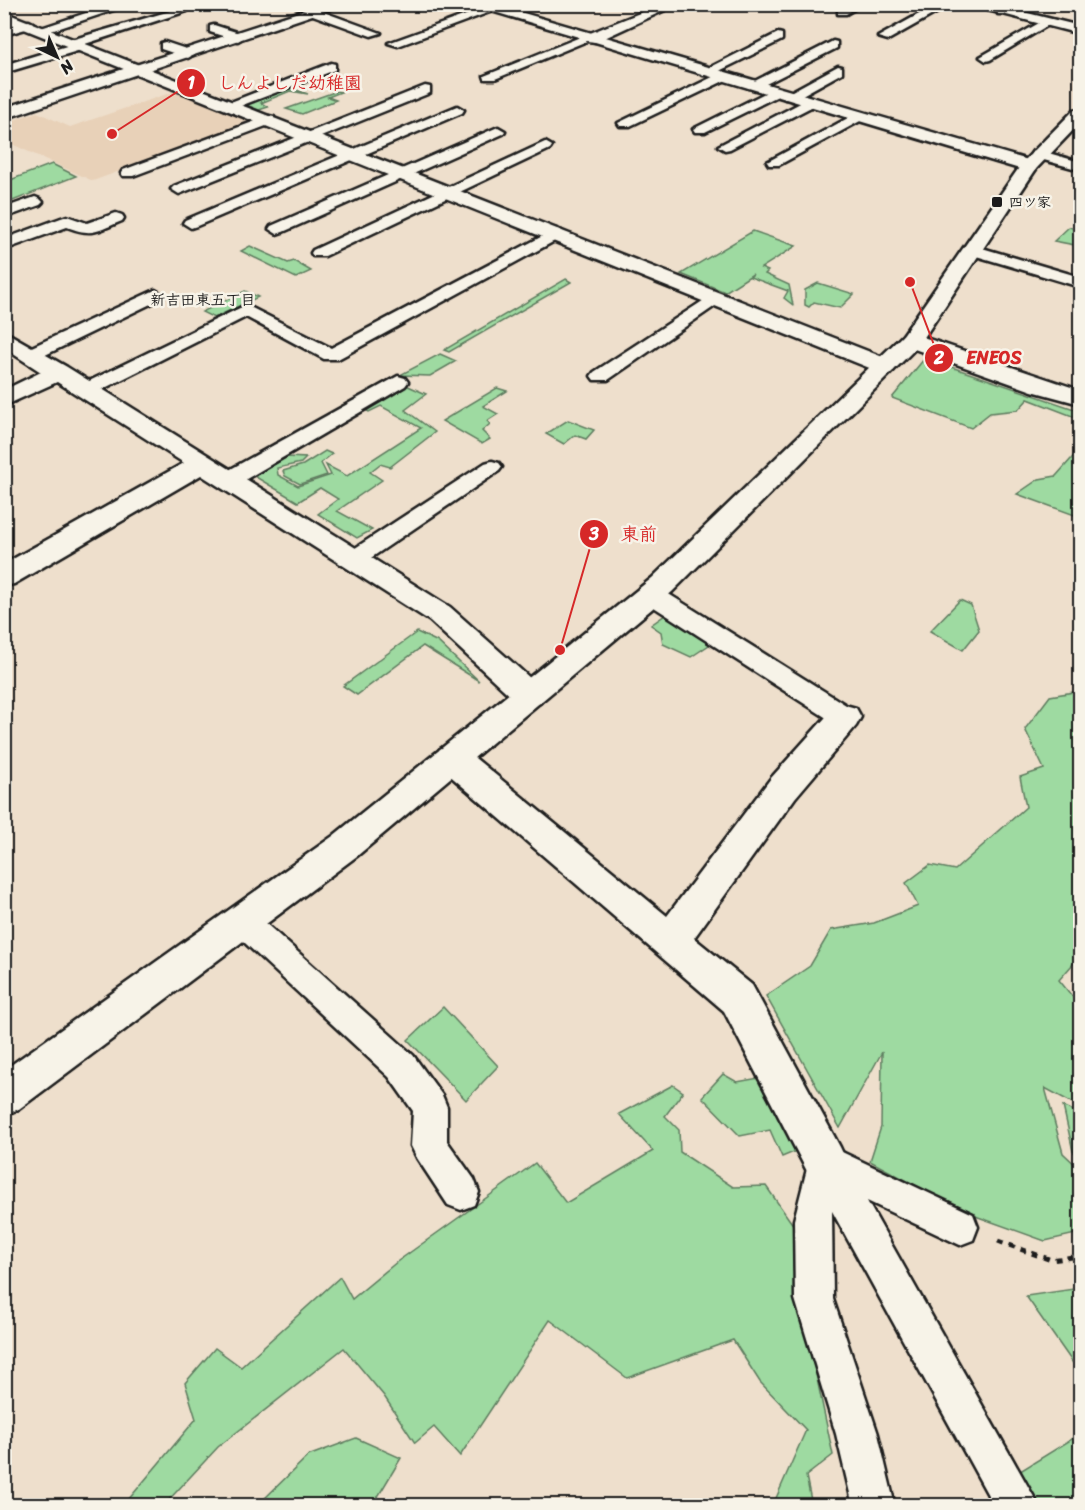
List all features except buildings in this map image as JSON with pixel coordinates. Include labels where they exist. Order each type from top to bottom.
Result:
[{"type":"street","points":[[4,114],[338,4]]},
{"type":"street","points":[[475,4],[498,8],[590,38],[859,116],[1034,160]]},
{"type":"street","points":[[971,4],[1008,8],[1046,22],[1080,30]]},
{"type":"street","points":[[4,16],[885,366]]},
{"type":"street","points":[[4,1095],[345,846],[651,594],[911,340],[1034,160],[1080,114]]},
{"type":"street","points":[[4,338],[440,614],[529,695]]},
{"type":"street","points":[[911,340],[1040,386],[1080,397]]},
{"type":"street","points":[[4,399],[59,372]]},
{"type":"street","points":[[4,577],[203,463]]},
{"type":"street","points":[[670,941],[783,788],[845,717]]},
{"type":"street","points":[[452,758],[738,998],[825,1162]]},
{"type":"lane","points":[[4,32],[35,28],[128,4]]},
{"type":"lane","points":[[490,76],[673,4]]},
{"type":"lane","points":[[842,12],[858,4]]},
{"type":"lane","points":[[884,37],[947,4]]},
{"type":"lane","points":[[394,44],[498,8]]},
{"type":"lane","points":[[4,69],[181,11]]},
{"type":"lane","points":[[314,12],[375,33]]},
{"type":"lane","points":[[987,57],[1046,22]]},
{"type":"lane","points":[[214,29],[238,37]]},
{"type":"lane","points":[[707,72],[778,36]]},
{"type":"lane","points":[[753,85],[833,45]]},
{"type":"lane","points":[[165,46],[188,54]]},
{"type":"lane","points":[[230,105],[331,67]]},
{"type":"lane","points":[[473,70],[506,82]]},
{"type":"lane","points":[[700,129],[838,70]]},
{"type":"lane","points":[[625,123],[723,76]]},
{"type":"lane","points":[[179,189],[425,90]]},
{"type":"lane","points":[[725,146],[810,102]]},
{"type":"lane","points":[[191,223],[457,110]]},
{"type":"lane","points":[[774,162],[859,116]]},
{"type":"lane","points":[[128,173],[269,120]]},
{"type":"lane","points":[[277,229],[498,131]]},
{"type":"lane","points":[[319,253],[545,146]]},
{"type":"lane","points":[[1034,160],[1080,166]]},
{"type":"lane","points":[[4,213],[35,202]]},
{"type":"lane","points":[[4,245],[67,221],[87,229],[116,218]]},
{"type":"lane","points":[[86,390],[246,310],[331,355],[556,234]]},
{"type":"lane","points":[[972,250],[1080,282]]},
{"type":"lane","points":[[30,355],[155,295]]},
{"type":"lane","points":[[601,376],[715,297]]},
{"type":"lane","points":[[228,480],[398,382]]},
{"type":"lane","points":[[354,559],[492,467]]},
{"type":"lane","points":[[651,594],[845,717]]},
{"type":"lane","points":[[242,921],[402,1066],[430,1107],[429,1146],[461,1192]]},
{"type":"lane","points":[[825,1162],[960,1227]]},
{"type":"lane","points":[[825,1162],[812,1220],[814,1299],[837,1378],[857,1434],[874,1506]]},
{"type":"lane","points":[[825,1162],[1018,1506]]},
{"type":"path","points":[[960,1227],[1051,1260],[1080,1256]]},
{"type":"shaded area","points":[[176,91],[251,122],[93,181],[5,141],[5,123],[37,112],[70,127]]},
{"type":"green space","points":[[298,82],[304,84],[293,89],[308,94],[290,91],[261,103],[268,107],[259,110],[243,104]]},
{"type":"green space","points":[[337,91],[341,92],[328,97],[336,100],[302,114],[286,109]]},
{"type":"green space","points":[[52,164],[76,176],[5,204],[5,182]]},
{"type":"green space","points":[[1069,227],[1080,230],[1080,246],[1054,241]]},
{"type":"green space","points":[[753,231],[796,246],[761,268],[768,271],[765,274],[789,285],[793,305],[784,298],[788,291],[750,277],[753,274],[725,292],[681,274]]},
{"type":"green space","points":[[250,246],[288,263],[294,261],[311,271],[296,278],[241,251]]},
{"type":"green space","points":[[566,279],[571,282],[449,352],[444,350]]},
{"type":"green space","points":[[818,283],[854,294],[840,308],[814,302],[809,307],[805,305],[805,290]]},
{"type":"green space","points":[[245,291],[258,297],[214,318],[202,312]]},
{"type":"green space","points":[[440,354],[456,361],[430,376],[400,375]]},
{"type":"green space","points":[[925,358],[1080,411],[1080,419],[1028,399],[1018,410],[990,413],[971,428],[892,398]]},
{"type":"green space","points":[[406,385],[426,394],[405,410],[435,432],[390,467],[380,464],[370,472],[382,480],[337,511],[372,530],[357,538],[318,514],[338,499],[320,488],[298,502],[254,476],[287,457],[306,458],[301,463],[277,468],[278,475],[298,486],[331,475],[326,465],[347,476],[421,428],[381,406],[369,412],[363,409]]},
{"type":"green space","points":[[497,388],[507,391],[483,406],[498,414],[487,421],[490,424],[482,431],[490,439],[482,444],[442,421]]},
{"type":"green space","points":[[568,420],[594,430],[586,439],[575,435],[564,444],[546,434]]},
{"type":"green space","points":[[1080,449],[1080,517],[1017,494],[1039,479],[1056,476]]},
{"type":"green space","points":[[325,451],[332,454],[321,463],[327,475],[300,484],[285,476],[283,471],[303,465]]},
{"type":"green space","points":[[960,600],[971,605],[979,630],[963,650],[930,631]]},
{"type":"green space","points":[[668,613],[712,643],[691,657],[663,644],[661,632],[651,625]]},
{"type":"green space","points":[[417,632],[438,642],[479,681],[423,646],[357,695],[343,686]]},
{"type":"green space","points":[[1080,691],[1080,956],[1059,980],[1080,1006],[1080,1107],[1045,1088],[1063,1153],[1080,1169],[1080,1233],[1045,1241],[967,1213],[870,1161],[881,1127],[882,1052],[840,1128],[766,996],[810,966],[831,930],[874,923],[918,906],[906,883],[930,865],[955,870],[1026,807],[1020,777],[1044,769],[1025,729],[1050,696]]},
{"type":"green space","points":[[443,1007],[498,1066],[466,1100],[408,1040]]},
{"type":"green space","points":[[723,1074],[737,1082],[759,1078],[806,1147],[782,1157],[770,1130],[740,1136],[702,1097]]},
{"type":"green space","points":[[673,1085],[683,1092],[665,1116],[679,1130],[680,1152],[733,1187],[766,1186],[798,1232],[800,1298],[833,1455],[806,1476],[812,1505],[773,1505],[806,1430],[760,1382],[733,1340],[627,1378],[550,1320],[460,1456],[434,1427],[415,1443],[384,1396],[344,1348],[218,1447],[164,1505],[123,1506],[196,1419],[185,1383],[215,1348],[241,1367],[340,1277],[352,1299],[398,1261],[535,1163],[566,1203],[653,1151],[619,1114]]},
{"type":"green space","points":[[1063,1106],[1080,1114],[1080,1158],[1073,1151]]},
{"type":"green space","points":[[1080,1288],[1080,1373],[1026,1296]]},
{"type":"green space","points":[[1080,1434],[1080,1505],[1039,1505],[1017,1473]]},
{"type":"green space","points":[[356,1438],[401,1458],[373,1505],[258,1505],[308,1456]]},
{"type":"place","name":"しんよしだ幼稚園","points":[[112,134]]},
{"type":"place","name":"四ツ家","points":[[997,202]]},
{"type":"place","name":"ENEOS","points":[[910,282]]},
{"type":"place","name":"東前","points":[[560,650]]},
{"type":"district","name":"新吉田東五丁目","points":[[203,300]]}]
